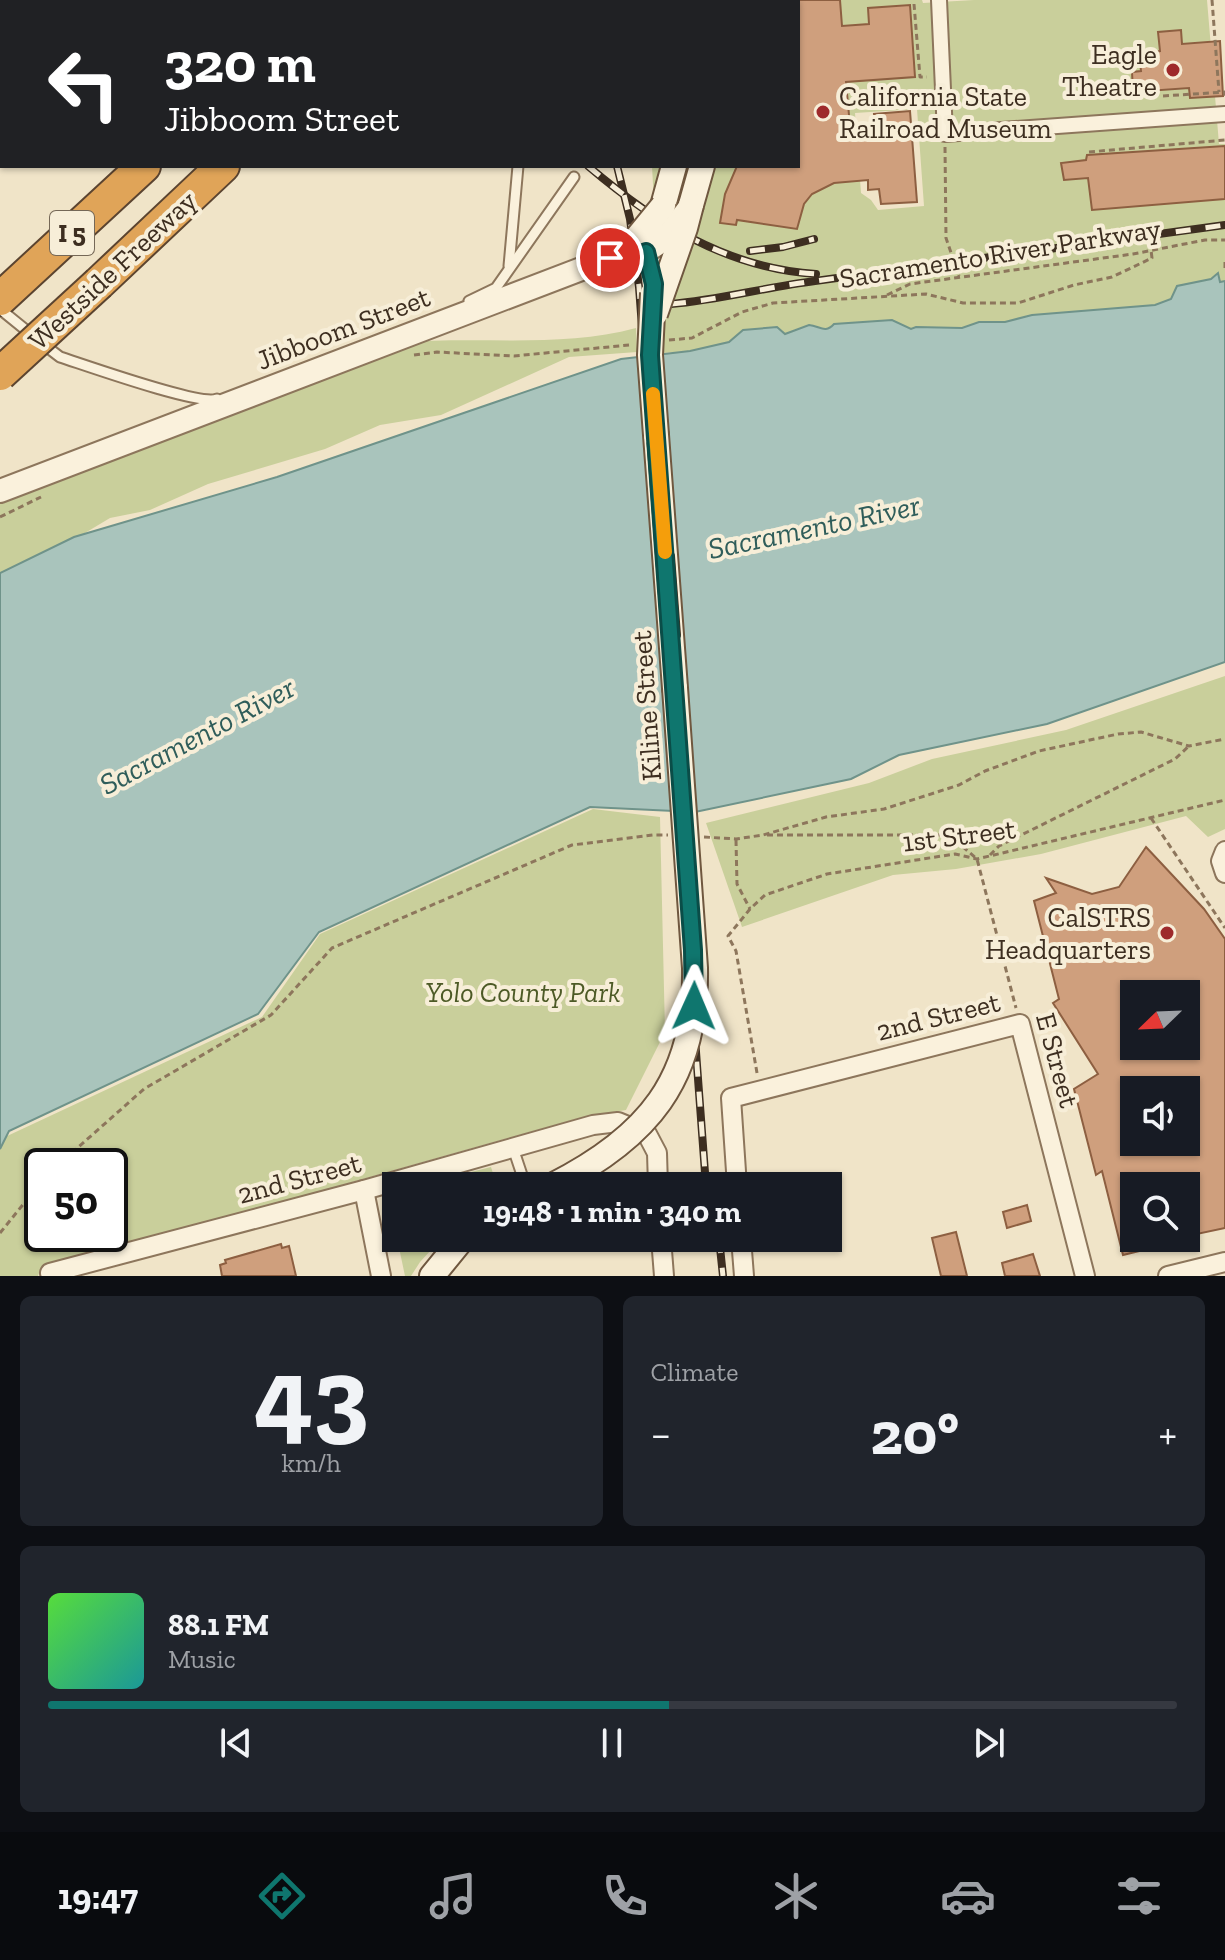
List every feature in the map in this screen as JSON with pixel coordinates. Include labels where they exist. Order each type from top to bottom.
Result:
[{"type":"highway","points":[[0,298],[118,168]]},
{"type":"highway","name":"Westside Freeway","points":[[0,298],[142,168]]},
{"type":"highway","name":"Westside Freeway","points":[[0,374],[221,168]]},
{"type":"main road","points":[[646,252],[673,168]]},
{"type":"main road","points":[[650,331],[701,168]]},
{"type":"main road","points":[[610,258],[636,239],[663,206]]},
{"type":"main road","name":"Kiline Street","points":[[579,1172],[612,1151],[649,1116],[676,1074],[686,1047],[694,1006],[694,956],[650,331],[654,284],[646,252]]},
{"type":"main road","points":[[432,1276],[452,1252]]},
{"type":"street","points":[[939,0],[945,134],[1225,114]]},
{"type":"street","points":[[646,252],[673,230],[691,205]]},
{"type":"street","name":"Jibboom Street","points":[[0,491],[610,258],[630,258],[646,252]]},
{"type":"street","points":[[1225,851],[1221,861],[1225,873]]},
{"type":"street","name":"2nd Street","points":[[736,1172],[731,1098],[1020,1024]]},
{"type":"street","name":"E Street","points":[[1020,1024],[1085,1276]]},
{"type":"street","name":"2nd Street","points":[[51,1275],[593,1125],[618,1122],[647,1134],[657,1153],[658,1172]]},
{"type":"street","points":[[364,1190],[381,1276]]},
{"type":"street","points":[[662,1252],[664,1276]]},
{"type":"street","points":[[742,1252],[744,1276]]},
{"type":"street","points":[[1168,1276],[1225,1262]]},
{"type":"lane","points":[[509,269],[518,168]]},
{"type":"lane","points":[[0,309],[60,357],[211,402],[496,288],[574,177]]},
{"type":"lane","points":[[513,1148],[521,1172]]},
{"type":"path","points":[[1163,96],[1223,93],[1212,0]]},
{"type":"path","points":[[914,4],[920,77]]},
{"type":"path","points":[[945,134],[946,238],[959,276]]},
{"type":"path","points":[[1089,152],[1225,140]]},
{"type":"path","name":"Sacramento River Parkway","points":[[692,338],[742,312],[773,303],[885,296],[910,284],[1205,240],[1225,240]]},
{"type":"path","points":[[885,296],[926,294],[963,303],[1018,303],[1074,285],[1112,277],[1152,258],[1151,250]]},
{"type":"path","points":[[1225,262],[1225,271]]},
{"type":"path","points":[[408,356],[437,352],[514,356],[587,348]]},
{"type":"path","points":[[760,1090],[736,951],[728,936],[750,909],[737,884],[736,839],[763,835],[826,817],[884,809],[959,785],[985,771],[1039,751],[1118,734],[1141,732],[1189,746],[1225,739]]},
{"type":"path","points":[[988,856],[999,846],[1175,759],[1189,746]]},
{"type":"path","name":"1st Street","points":[[750,909],[765,895],[827,874],[955,854],[977,859],[1225,800]]},
{"type":"path","points":[[1151,818],[1225,928]]},
{"type":"path","points":[[77,1148],[144,1089],[271,1015],[332,948],[572,845],[653,835]]},
{"type":"path","points":[[763,835],[949,835],[977,859]]},
{"type":"path","name":"E Street","points":[[977,859],[1020,1024]]},
{"type":"path","points":[[0,1233],[24,1203]]},
{"type":"green space","points":[[800,0],[922,0],[923,3],[974,0],[1207,0],[1219,144],[1225,144],[1225,281],[1220,282],[1218,274],[1211,279],[1177,286],[1171,299],[1156,305],[1032,315],[1005,322],[979,322],[962,328],[911,329],[834,324],[830,329],[808,326],[785,334],[777,327],[743,330],[729,342],[690,351],[662,353],[652,168],[800,168]],"holes":[[[917,109],[924,206],[878,210],[861,193],[855,113]]]},
{"type":"green space","points":[[636,328],[637,352],[569,357],[441,415],[380,425],[325,449],[208,484],[150,510],[110,518],[0,584],[0,499],[399,343],[548,340]]},
{"type":"green space","points":[[1225,676],[1225,829],[1208,837],[1186,816],[1041,854],[956,869],[893,875],[742,927],[706,823],[869,783],[932,759],[1066,730]]},
{"type":"green space","name":"Yolo County Park","points":[[593,809],[660,817],[665,1032],[626,1110],[583,1117],[128,1245],[128,1148],[24,1148],[24,1252],[104,1252],[40,1270],[38,1276],[0,1276],[0,1147],[5,1137],[262,1017],[320,934]]},
{"type":"green space","points":[[491,1167],[493,1172],[471,1172]]},
{"type":"green space","points":[[400,1252],[429,1252],[411,1276],[405,1276]]},
{"type":"water","name":"Sacramento River","points":[[1218,273],[1220,282],[1225,281],[1225,662],[1047,724],[899,755],[851,779],[695,812],[590,807],[319,932],[258,1014],[9,1131],[0,1149],[0,573],[74,537],[277,477],[621,359],[690,351],[729,342],[743,330],[777,327],[785,334],[809,325],[825,329],[834,324],[892,320],[911,329],[962,328],[979,322],[1005,322],[1032,315],[1155,305],[1171,299],[1177,286],[1211,279]]},
{"type":"building","points":[[800,0],[840,0],[842,26],[869,24],[868,8],[910,5],[915,77],[846,82],[850,126],[875,124],[874,114],[910,111],[917,202],[881,204],[879,189],[868,190],[868,180],[834,183],[812,194],[804,204],[797,229],[737,220],[736,225],[720,223],[725,194],[736,168],[800,168]]},
{"type":"building","points":[[1181,30],[1182,44],[1220,41],[1223,96],[1190,98],[1189,88],[1133,92],[1132,72],[1141,71],[1139,53],[1160,51],[1158,32]]},
{"type":"building","points":[[1225,146],[1225,199],[1092,210],[1088,178],[1064,180],[1061,163],[1086,160],[1087,155]]},
{"type":"building","points":[[1146,847],[1204,909],[1225,939],[1225,1228],[1200,1233],[1200,1172],[1120,1172],[1120,1243],[1102,1171],[1096,1175],[1074,1089],[1098,1074],[1053,1003],[1059,999],[1034,901],[1056,893],[1046,878],[1092,894],[1119,887]]},
{"type":"building","points":[[1027,1205],[1031,1221],[1007,1228],[1003,1212]]},
{"type":"building","points":[[956,1232],[967,1276],[941,1276],[932,1238]]},
{"type":"building","points":[[281,1244],[282,1248],[289,1246],[296,1276],[222,1276],[220,1265],[226,1263],[225,1260]]},
{"type":"building","points":[[1033,1254],[1040,1276],[1005,1276],[1002,1263]]},
{"type":"railway","points":[[590,168],[639,206],[693,239],[752,263],[816,274]]},
{"type":"railway","points":[[617,168],[630,219],[639,287],[705,1172]]},
{"type":"railway","points":[[671,304],[1225,225]]},
{"type":"railway","points":[[750,251],[814,239]]},
{"type":"railway","points":[[671,556],[677,635]]},
{"type":"railway","points":[[720,1252],[723,1276]]},
{"type":"slow traffic","points":[[653,394],[665,552]]},
{"type":"place","name":"Eagle Theatre","points":[[1173,70]]},
{"type":"place","name":"California State Railroad Museum","points":[[823,112]]},
{"type":"place","name":"CalSTRS Headquarters","points":[[1167,933]]},
{"type":"route","points":[[610,258],[630,258],[646,252],[654,284],[650,355],[693,950],[694,1006]]}]
